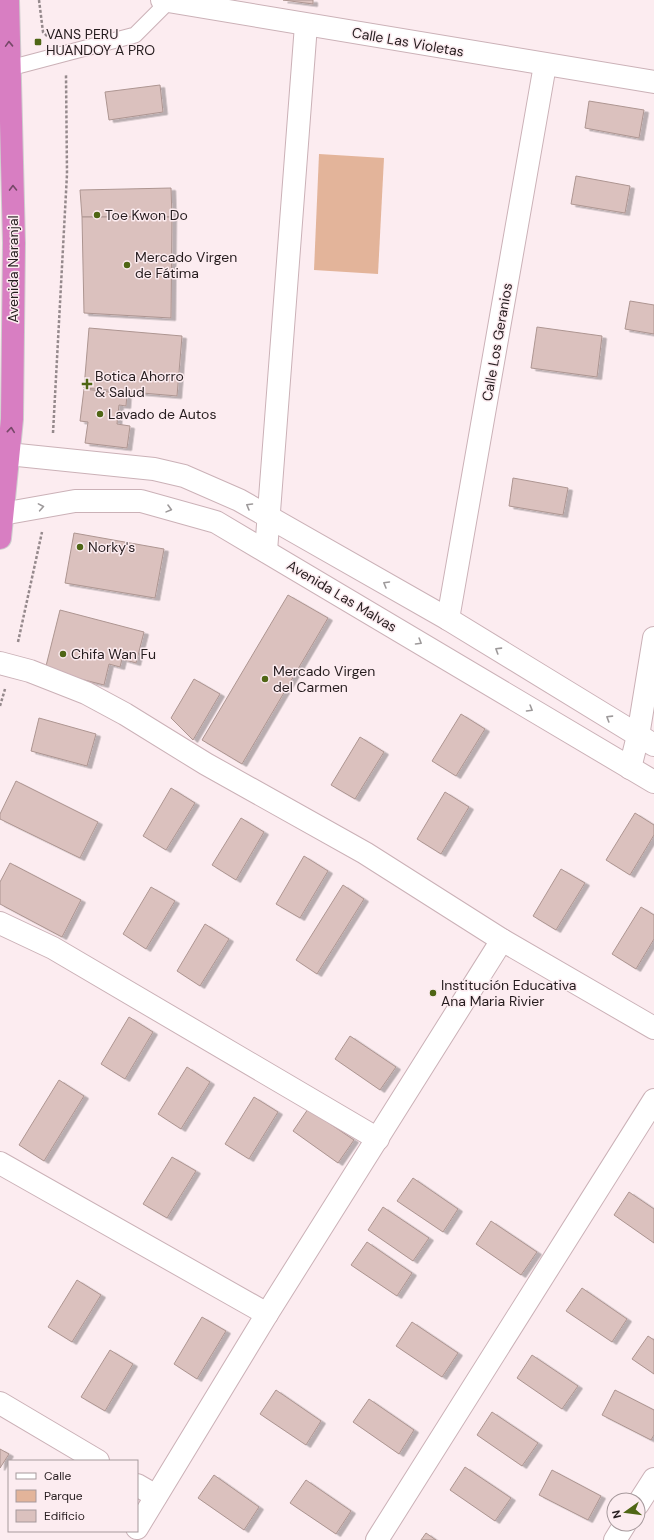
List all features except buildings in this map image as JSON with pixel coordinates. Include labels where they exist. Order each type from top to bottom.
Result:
[{"type":"highway","name":"Avenida Naranjal","points":[[0,538],[12,419],[14,243],[8,0]]},
{"type":"street","name":"Calle Las Violetas","points":[[166,1],[654,82]]},
{"type":"street","points":[[266,551],[306,25]]},
{"type":"street","name":"Calle Los Geranios","points":[[448,619],[545,65]]},
{"type":"street","points":[[8,454],[154,469],[184,476],[239,500],[448,619],[646,740]]},
{"type":"street","name":"Avenida Las Malvas","points":[[2,514],[75,501],[141,501],[216,522],[654,782]]},
{"type":"street","points":[[630,768],[646,740],[654,638]]},
{"type":"street","points":[[6,665],[30,671],[86,693],[125,714],[206,764],[365,854],[502,940],[654,1028]]},
{"type":"street","points":[[0,923],[53,948],[378,1139]]},
{"type":"street","points":[[138,1526],[268,1314],[502,940]]},
{"type":"street","points":[[377,1540],[654,1100]]},
{"type":"street","points":[[0,1162],[268,1314]]},
{"type":"street","points":[[0,1403],[96,1460]]},
{"type":"street","points":[[646,1492],[654,1479]]},
{"type":"street","points":[[138,1485],[156,1496]]},
{"type":"lane","points":[[10,68],[135,35],[166,1]]},
{"type":"path","points":[[39,0],[43,32],[60,55],[67,78],[67,174],[52,458]]},
{"type":"path","points":[[0,706],[6,665],[35,568],[47,506]]},
{"type":"green space","points":[[319,154],[384,158],[378,274],[314,270]]},
{"type":"place","name":"VANS PERU HUANDOY A PRO","points":[[38,42]]},
{"type":"place","name":"Toe Kwon Do","points":[[97,215]]},
{"type":"place","name":"Mercado Virgen de Fátima","points":[[127,265]]},
{"type":"place","name":"Botica Ahorro & Salud","points":[[87,384]]},
{"type":"place","name":"Lavado de Autos","points":[[100,414]]},
{"type":"place","name":"Norky's","points":[[80,547]]},
{"type":"place","name":"Chifa Wan Fu","points":[[63,654]]},
{"type":"place","name":"Mercado Virgen del Carmen","points":[[265,679]]},
{"type":"place","name":"Institución Educativa Ana Maria Rivier","points":[[433,993]]}]
